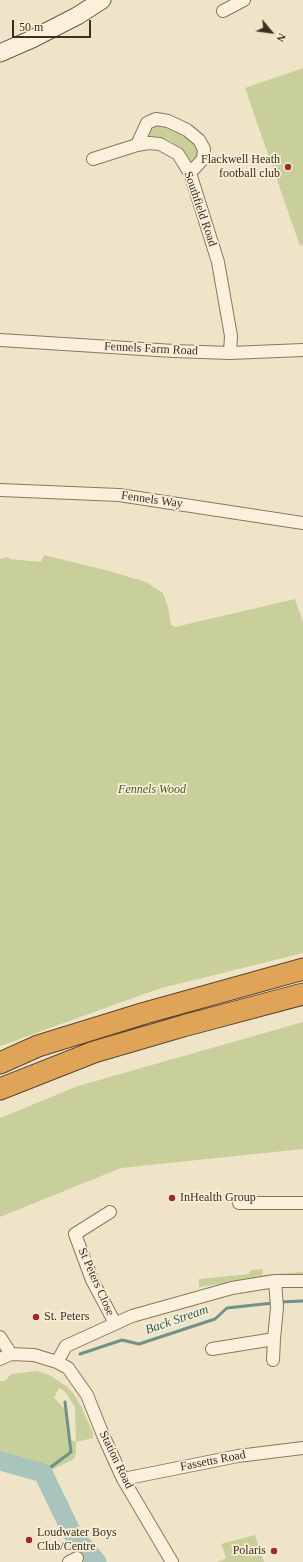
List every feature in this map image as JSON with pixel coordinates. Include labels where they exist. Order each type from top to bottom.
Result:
[{"type":"highway","points":[[0,1063],[38,1046],[145,1013],[303,969]]},
{"type":"highway","points":[[0,1089],[94,1052],[183,1026],[303,994]]},
{"type":"street","points":[[0,53],[32,39],[77,16],[102,0]]},
{"type":"street","points":[[223,11],[244,0]]},
{"type":"street","points":[[137,145],[147,123],[156,119],[168,121],[186,130],[199,140],[204,149],[203,159],[190,173]]},
{"type":"street","name":"Southfield Road","points":[[93,159],[137,145],[149,143],[160,144],[178,154],[190,173],[218,262],[231,336],[230,353]]},
{"type":"street","name":"Fennels Farm Road","points":[[0,340],[230,353],[303,350]]},
{"type":"street","name":"Fennels Way","points":[[0,490],[119,495],[303,523]]},
{"type":"street","points":[[239,1203],[303,1203]]},
{"type":"street","name":"St Peters Close","points":[[110,1212],[75,1234],[92,1280],[115,1323]]},
{"type":"street","points":[[273,1360],[277,1307],[275,1281]]},
{"type":"street","points":[[0,1338],[5,1357],[34,1355],[57,1362],[66,1346],[132,1316],[232,1288],[275,1281],[303,1281]]},
{"type":"street","points":[[212,1349],[274,1339]]},
{"type":"street","name":"Station Road","points":[[57,1362],[68,1368],[87,1395],[123,1479],[172,1562]]},
{"type":"street","name":"Fassetts Road","points":[[123,1479],[238,1456],[303,1448]]},
{"type":"green space","name":"Flackwell Heath football club","points":[[303,68],[303,245],[300,246],[245,88]]},
{"type":"green space","points":[[157,124],[161,124],[184,134],[197,148],[199,154],[197,159],[192,162],[181,148],[167,139],[150,137],[149,131]]},
{"type":"green space","name":"Fennels Wood","points":[[44,555],[146,582],[163,593],[168,607],[171,625],[175,627],[295,599],[303,622],[303,953],[158,989],[0,1046],[0,559],[9,557],[9,559],[41,562]]},
{"type":"green space","points":[[303,1022],[303,1149],[121,1168],[0,1217],[0,1118],[78,1086]]},
{"type":"green space","points":[[263,1269],[262,1275],[303,1272],[303,1277],[273,1277],[199,1287],[199,1279],[249,1274],[250,1270]]},
{"type":"green space","points":[[37,1371],[51,1376],[66,1386],[74,1394],[93,1433],[93,1438],[76,1442],[76,1454],[74,1459],[50,1471],[46,1471],[35,1466],[10,1463],[0,1464],[0,1381],[5,1381],[11,1374]],"holes":[[[59,1388],[65,1392],[75,1407],[76,1442],[69,1439],[67,1411],[54,1398]]]},
{"type":"green space","points":[[255,1535],[264,1562],[217,1562],[226,1558],[221,1544]]},
{"type":"waterway","name":"Back Stream","points":[[279,1302],[303,1301]]},
{"type":"waterway","name":"Back Stream","points":[[80,1354],[122,1340],[139,1344],[215,1319],[227,1308],[273,1303]]},
{"type":"waterway","points":[[43,1473],[71,1452],[65,1402]]},
{"type":"waterway","points":[[0,1461],[43,1473],[72,1533],[97,1562]]},
{"type":"place","name":"Flackwell Heath football club","points":[[288,167]]},
{"type":"place","name":"InHealth Group","points":[[172,1198]]},
{"type":"place","name":"St. Peters","points":[[36,1317]]},
{"type":"place","name":"Loudwater Boys Club/Centre","points":[[29,1540]]},
{"type":"place","name":"Polaris","points":[[274,1551]]}]
